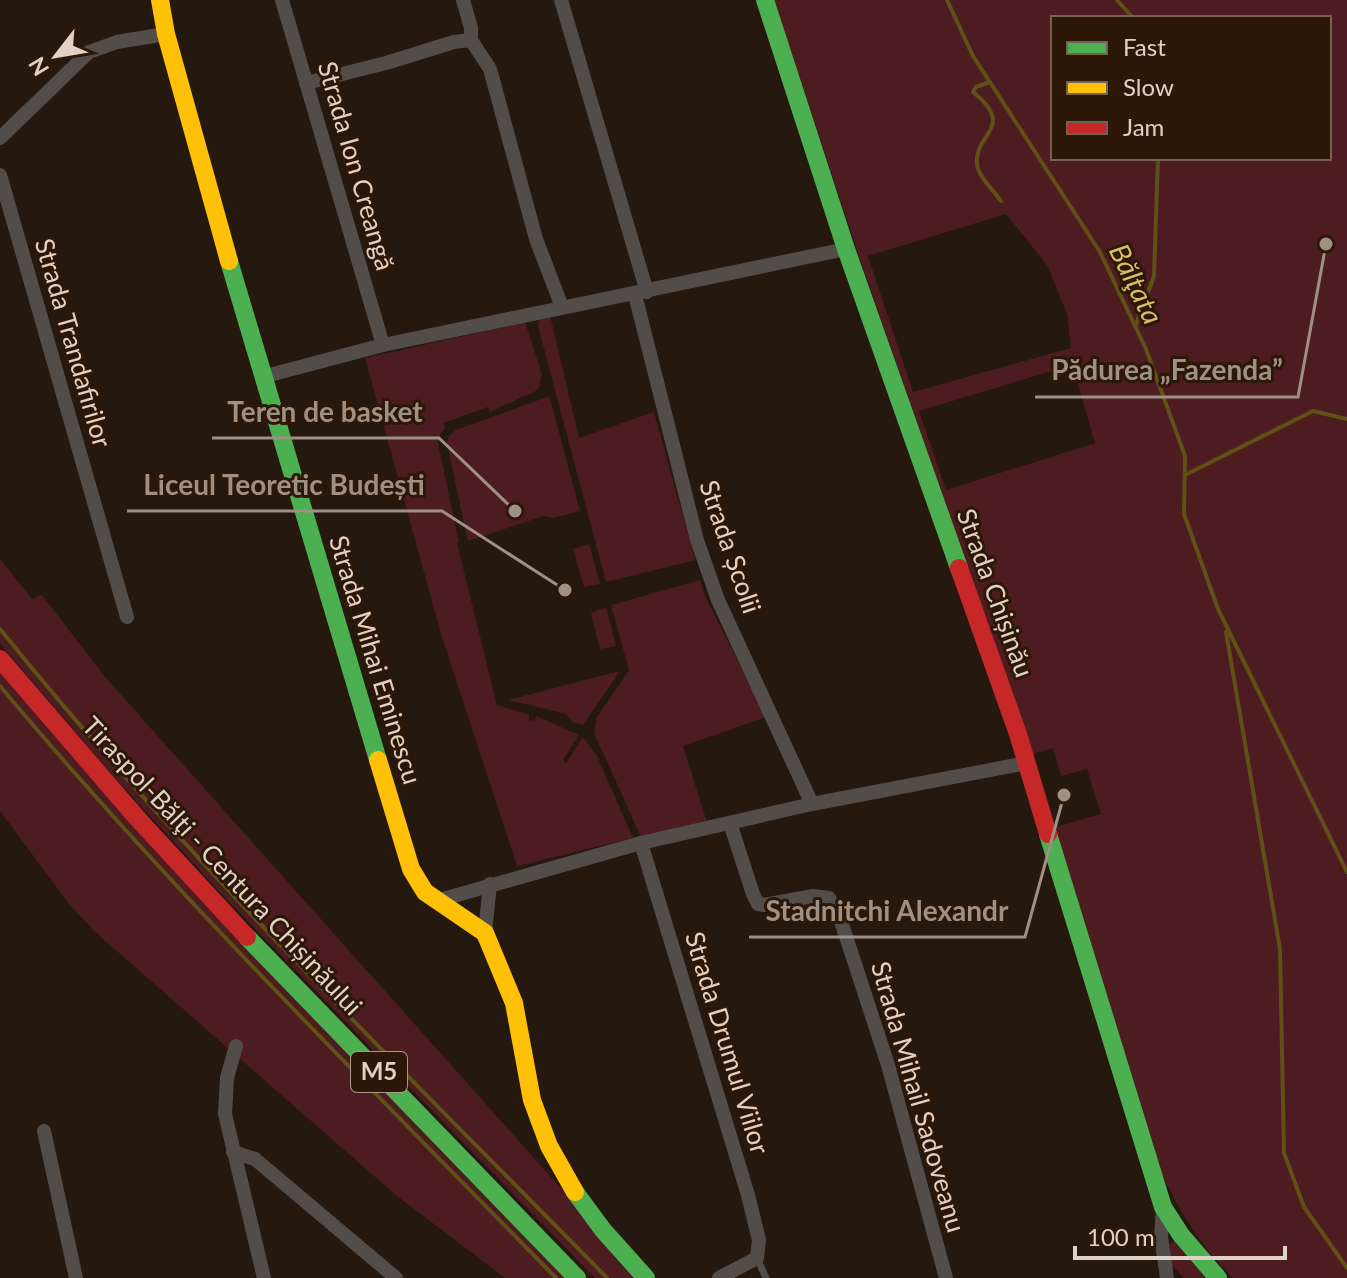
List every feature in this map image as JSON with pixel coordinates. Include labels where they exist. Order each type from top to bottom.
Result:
[{"type":"main road","name":"Strada Mihai Eminescu","points":[[160,0],[166,34],[262,377],[411,869],[425,892],[485,933]]},
{"type":"main road","name":"Strada Chișinău","points":[[765,0],[846,249],[1027,763],[1163,1207],[1181,1235],[1218,1278]]},
{"type":"main road","name":"Tiraspol-Bălţi - Centura Chișinăului","points":[[0,659],[100,778],[182,867],[577,1278]]},
{"type":"main road","points":[[485,933],[517,1012],[532,1100],[549,1146],[578,1197],[646,1278]]},
{"type":"street","name":"Strada Ion Creangă","points":[[282,0],[383,345]]},
{"type":"street","points":[[463,0],[471,40],[490,69],[536,239],[562,307]]},
{"type":"street","name":"Strada Școlii","points":[[561,0],[641,293],[697,540],[718,600],[812,804]]},
{"type":"street","points":[[0,138],[89,52],[117,42],[166,34]]},
{"type":"street","points":[[306,83],[471,40]]},
{"type":"street","name":"Strada Trandafirilor","points":[[0,175],[127,617]]},
{"type":"street","points":[[262,377],[383,345],[846,249]]},
{"type":"street","points":[[436,901],[641,843],[812,804],[1027,763]]},
{"type":"street","name":"Strada Mihail Sadoveanu","points":[[730,823],[758,904],[813,896],[829,898],[840,918],[888,1065],[946,1278]]},
{"type":"street","name":"Strada Drumul Viilor","points":[[641,843],[748,1195],[759,1240],[757,1258]]},
{"type":"street","points":[[485,933],[490,884]]},
{"type":"street","points":[[236,1046],[227,1078],[225,1114],[264,1278]]},
{"type":"street","points":[[44,1131],[76,1278]]},
{"type":"street","points":[[233,1152],[255,1159],[396,1278]]},
{"type":"street","name":"Strada Chișinău","points":[[1163,1207],[1161,1237],[1167,1278]]},
{"type":"street","points":[[719,1278],[757,1258]]},
{"type":"lane","name":"Strada Drumul Viilor","points":[[757,1258],[766,1278]]},
{"type":"shaded area","points":[[774,0],[1347,0],[1347,1278],[1233,1278],[1210,1253],[1174,1198],[1159,1168],[1055,827],[1101,814],[1087,769],[1061,776],[1053,748],[1032,754],[860,259]],"holes":[[[1006,214],[1047,265],[1067,314],[1071,348],[913,392],[868,256]],[[1072,365],[1095,443],[946,490],[919,411]]]},
{"type":"shaded area","points":[[550,315],[579,438],[654,412],[695,560],[606,582],[538,326],[539,318]]},
{"type":"shaded area","points":[[525,322],[542,374],[538,390],[490,412],[488,407],[444,423],[445,428],[439,436],[457,543],[497,705],[529,715],[529,720],[535,721],[536,716],[579,735],[563,760],[566,763],[583,737],[597,756],[633,838],[517,866],[441,634],[365,358]]},
{"type":"shaded area","points":[[550,398],[580,511],[553,518],[544,516],[468,541],[448,437],[456,430]]},
{"type":"shaded area","points":[[589,544],[600,584],[584,587],[573,549]]},
{"type":"shaded area","points":[[0,559],[32,599],[42,595],[106,678],[641,1278],[595,1278],[227,900],[116,779],[0,644]]},
{"type":"shaded area","points":[[700,580],[704,594],[766,717],[683,746],[707,822],[641,837],[594,733],[597,717],[629,670],[611,605]]},
{"type":"shaded area","points":[[606,607],[616,646],[600,649],[591,613]]},
{"type":"shaded area","points":[[0,667],[568,1278],[505,1278],[397,1196],[94,931],[69,904],[0,811]]},
{"type":"shaded area","points":[[620,671],[583,725],[572,722],[566,714],[508,700]]},
{"type":"shaded area","points":[[1175,1240],[1207,1278],[1184,1278],[1169,1262],[1169,1245]]},
{"type":"waterway","name":"Bălţata","points":[[947,0],[973,56],[1100,252],[1146,349],[1185,456],[1184,514],[1218,609],[1347,872]]},
{"type":"waterway","points":[[1117,0],[1131,16]]},
{"type":"waterway","points":[[990,82],[976,87],[973,92],[986,104],[993,122],[981,145],[977,164],[983,178],[1001,201]]},
{"type":"waterway","points":[[1135,327],[1154,276],[1158,160]]},
{"type":"waterway","points":[[1185,475],[1313,411],[1347,419]]},
{"type":"waterway","points":[[0,629],[71,715],[219,880],[607,1278]]},
{"type":"waterway","points":[[1226,632],[1280,949],[1284,1153],[1304,1207],[1347,1268]]},
{"type":"waterway","points":[[0,686],[203,914],[556,1278]]},
{"type":"traffic: fast","points":[[765,0],[846,249],[959,568]]},
{"type":"traffic: fast","points":[[229,261],[378,760]]},
{"type":"traffic: fast","points":[[1048,834],[1163,1207],[1181,1235],[1218,1278]]},
{"type":"traffic: fast","points":[[247,937],[577,1278]]},
{"type":"traffic: fast","points":[[575,1192],[603,1230],[646,1278]]},
{"type":"traffic: slow","points":[[160,0],[166,34],[229,261]]},
{"type":"traffic: slow","points":[[378,760],[411,869],[425,892],[485,933],[514,1003],[532,1100],[549,1146],[575,1192]]},
{"type":"traffic: jam","points":[[959,568],[1018,734],[1048,834]]},
{"type":"traffic: jam","points":[[0,659],[138,819],[247,937]]},
{"type":"place","name":"Pădurea „Fazenda”","points":[[1326,244]]},
{"type":"place","name":"Teren de basket","points":[[515,511]]},
{"type":"place","name":"Liceul Teoretic Budești","points":[[565,590]]},
{"type":"place","name":"Stadnitchi Alexandr","points":[[1064,795]]}]
